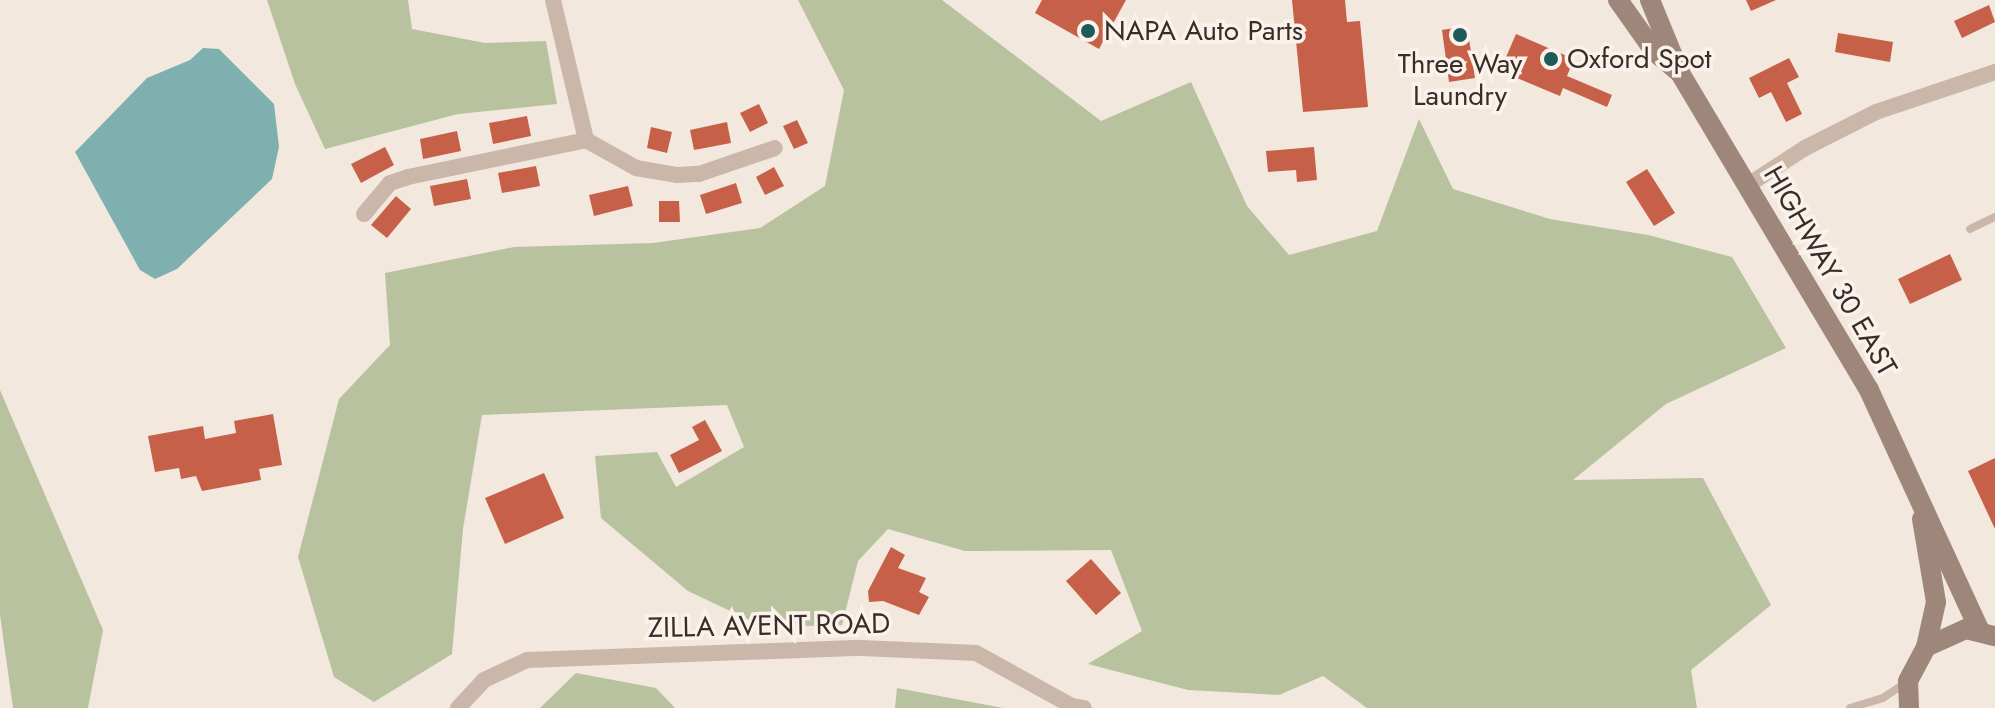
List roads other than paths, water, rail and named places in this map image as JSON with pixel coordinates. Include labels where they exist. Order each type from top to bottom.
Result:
[{"type":"main road","name":"HIGHWAY 30 EAST","points":[[1618,0],[1665,64],[1680,73]]},
{"type":"main road","name":"HIGHWAY 30 EAST","points":[[1650,0],[1680,73],[1869,390],[1919,503],[1988,633]]},
{"type":"main road","points":[[1657,0],[1658,22]]},
{"type":"main road","name":"HIGHWAY 30 EAST","points":[[1908,681],[1926,647],[1936,602],[1919,503]]},
{"type":"main road","points":[[1926,647],[1951,632],[1988,633]]},
{"type":"main road","points":[[1908,681],[1909,708]]},
{"type":"street","points":[[553,0],[586,140]]},
{"type":"street","points":[[1748,185],[1876,112],[1995,72]]},
{"type":"street","points":[[364,214],[390,183],[408,177],[586,140],[636,168],[677,175],[699,174],[775,148]]},
{"type":"street","name":"ZILLA AVENT ROAD","points":[[458,708],[484,680],[527,660],[861,648],[976,653],[1072,706],[1084,708]]},
{"type":"lane","points":[[1970,229],[1995,217]]},
{"type":"lane","points":[[1850,708],[1883,698],[1908,681]]},
{"type":"water","points":[[203,48],[219,49],[274,104],[279,147],[272,179],[177,269],[155,279],[140,270],[75,152],[147,78],[190,60]]},
{"type":"place","name":"NAPA Auto Parts","points":[[1088,31]]},
{"type":"place","name":"Three Way Laundry","points":[[1460,35]]},
{"type":"place","name":"Oxford Spot","points":[[1551,59]]}]
